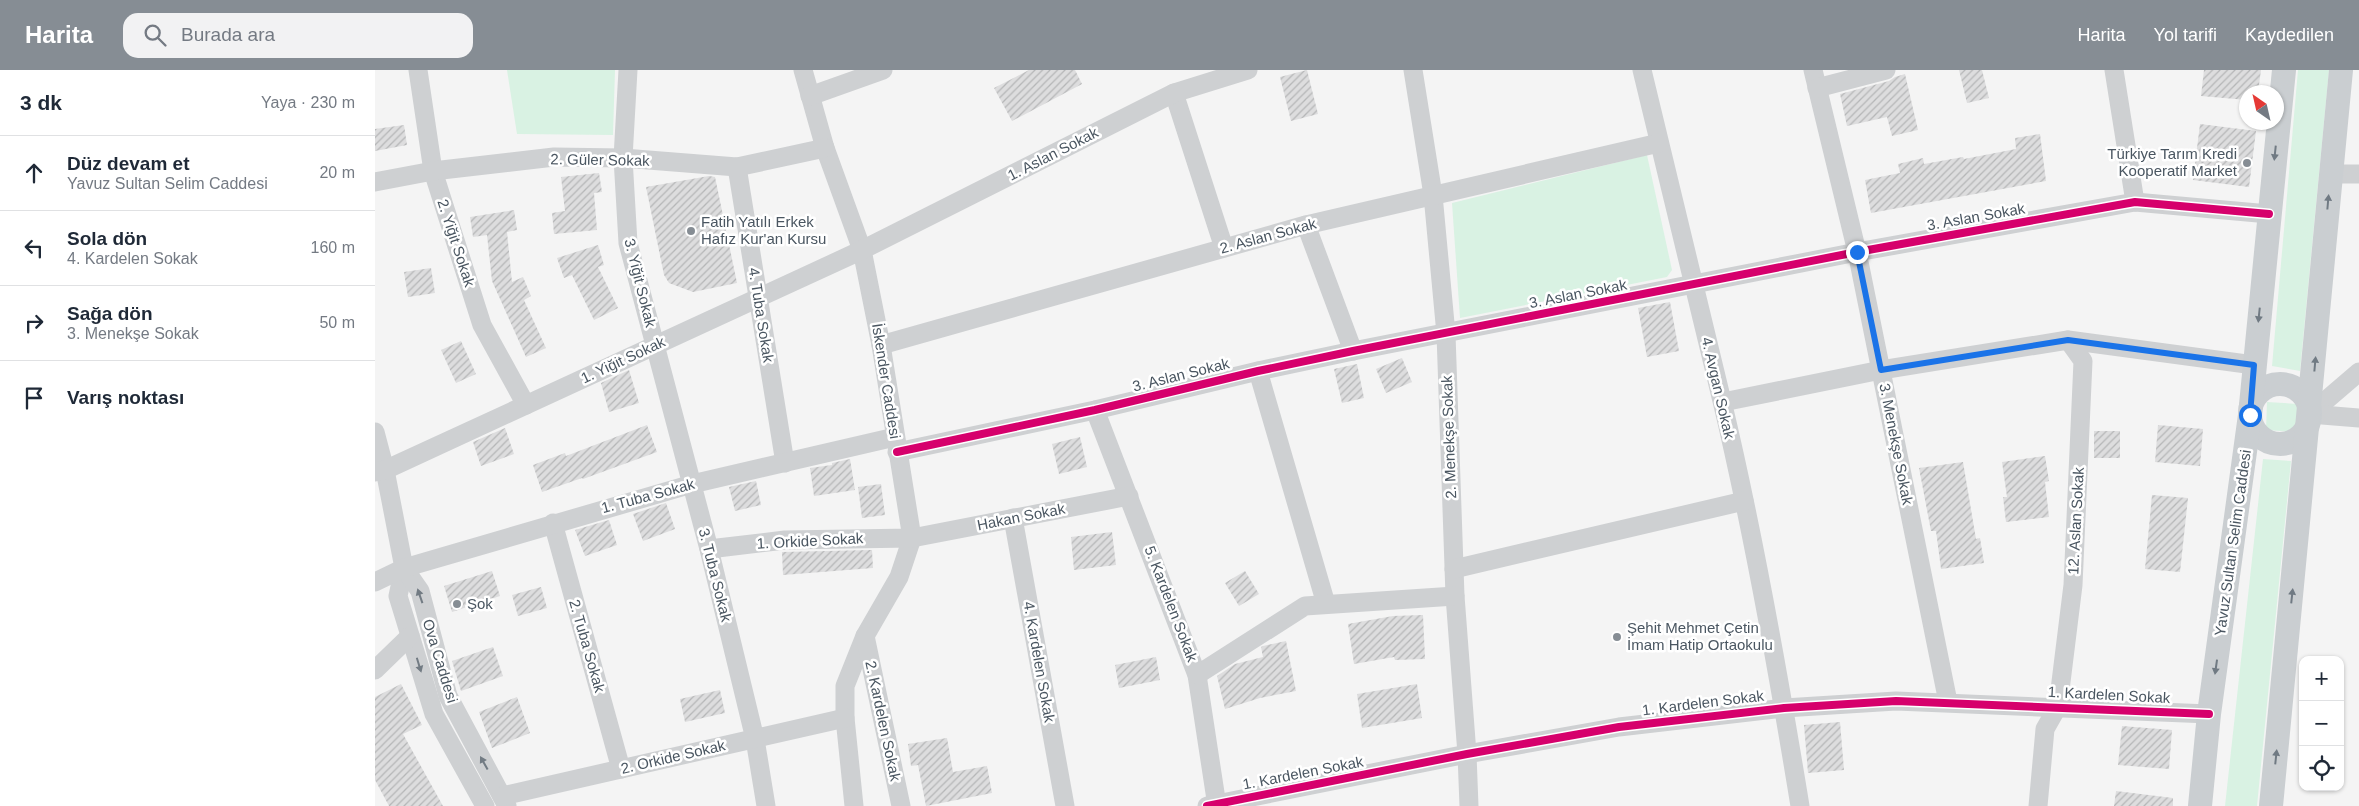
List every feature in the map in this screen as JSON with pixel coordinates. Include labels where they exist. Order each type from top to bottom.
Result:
[{"type":"main road","name":"Yavuz Sultan Selim Caddesi","points":[[2200,806],[2209,714],[2250,415],[2284,70]]},
{"type":"main road","points":[[2271,806],[2310,414],[2330,174],[2341,70]]},
{"type":"main road","points":[[2280,384],[2297,390],[2304,397],[2310,414],[2304,432],[2289,442],[2280,444],[2271,442],[2256,432],[2250,415],[2251,405],[2262,390],[2280,384]]},
{"type":"street","name":"2. Yiğit Sokak","points":[[418,70],[433,171],[482,325],[526,405]]},
{"type":"street","name":"3. Yiğit Sokak","points":[[628,70],[623,158],[628,243],[655,345]]},
{"type":"street","name":"İskender Caddesi","points":[[803,70],[825,148],[862,250],[881,345],[912,538],[899,577],[865,636],[845,686],[845,718],[854,806]]},
{"type":"street","points":[[810,96],[883,70]]},
{"type":"street","name":"1. Aslan Sokak","points":[[862,250],[1174,93],[1245,70]]},
{"type":"street","name":"2. Menekşe Sokak","points":[[1413,70],[1433,195],[1446,334],[1455,596],[1469,806]]},
{"type":"street","name":"4. Avgan Sokak","points":[[1642,70],[1723,402],[1784,708],[1800,806]]},
{"type":"street","points":[[1815,79],[1886,70]]},
{"type":"street","points":[[2114,70],[2135,202]]},
{"type":"street","name":"3. Menekşe Sokak","points":[[1815,79],[1857,252],[1948,702]]},
{"type":"street","points":[[1174,93],[1224,248]]},
{"type":"street","name":"2. Aslan Sokak","points":[[881,345],[1306,224],[1659,143]]},
{"type":"street","name":"2. Güler Sokak","points":[[375,182],[433,171],[554,157],[623,158],[737,167],[825,148]]},
{"type":"street","name":"4. Tuba Sokak","points":[[737,167],[785,463]]},
{"type":"street","points":[[2330,174],[2359,174]]},
{"type":"street","name":"3. Aslan Sokak","points":[[896,444],[1095,410],[1258,371],[1353,351],[1857,252],[2135,202],[2269,214]]},
{"type":"street","points":[[1306,224],[1353,351]]},
{"type":"street","name":"1. Yiğit Sokak","points":[[380,471],[862,250]]},
{"type":"street","points":[[1723,402],[1881,370],[2068,340],[2254,365]]},
{"type":"street","name":"12. Aslan Sokak","points":[[2058,706],[2073,585],[2083,361],[2068,340]]},
{"type":"street","name":"3. Tuba Sokak","points":[[655,345],[709,549],[755,739],[766,806]]},
{"type":"street","points":[[1258,371],[1326,604]]},
{"type":"street","points":[[2310,414],[2359,372]]},
{"type":"street","name":"5. Kardelen Sokak","points":[[1095,410],[1197,675],[1213,805]]},
{"type":"street","points":[[2310,414],[2359,418]]},
{"type":"street","name":"Ova Caddesi","points":[[375,432],[380,471],[404,568],[420,591],[448,696],[505,801]]},
{"type":"street","name":"1. Tuba Sokak","points":[[375,582],[404,568],[692,484],[785,463],[896,444]]},
{"type":"street","name":"Hakan Sokak","points":[[912,538],[1129,496]]},
{"type":"street","points":[[1454,569],[1744,501]]},
{"type":"street","name":"4. Kardelen Sokak","points":[[1013,518],[1065,806]]},
{"type":"street","name":"2. Tuba Sokak","points":[[553,523],[621,769]]},
{"type":"street","name":"1. Orkide Sokak","points":[[709,549],[785,540],[912,538]]},
{"type":"street","name":"Ova Caddesi","points":[[404,568],[398,596],[434,714],[485,806]]},
{"type":"street","points":[[1197,675],[1305,606],[1455,596]]},
{"type":"street","points":[[375,670],[410,636]]},
{"type":"street","name":"2. Kardelen Sokak","points":[[865,636],[901,806]]},
{"type":"street","name":"1. Kardelen Sokak","points":[[1213,805],[1467,754],[1619,727],[1784,708],[1897,701],[2058,706],[2209,714]]},
{"type":"street","points":[[2038,806],[2045,729],[2058,706]]},
{"type":"street","name":"2. Orkide Sokak","points":[[505,801],[621,769],[845,718]]},
{"type":"green space","points":[[507,70],[615,70],[613,135],[517,134]]},
{"type":"green space","points":[[2298,70],[2329,70],[2300,371],[2272,366]]},
{"type":"green space","points":[[1647,155],[1672,270],[1667,277],[1460,318],[1452,203]]},
{"type":"green space","points":[[2267,402],[2298,404],[2296,432],[2266,430]]},
{"type":"green space","points":[[2263,459],[2291,461],[2257,806],[2225,806]]},
{"type":"building","points":[[1029,70],[1075,70],[1082,84],[1012,121],[994,88]]},
{"type":"building","points":[[1307,70],[1318,114],[1291,121],[1280,77]]},
{"type":"building","points":[[1959,70],[1982,70],[1989,98],[1967,103]]},
{"type":"building","points":[[2204,70],[2261,70],[2259,85],[2239,85],[2239,99],[2201,96]]},
{"type":"building","points":[[1905,74],[1918,130],[1892,136],[1887,117],[1847,126],[1840,94],[1889,81]]},
{"type":"building","points":[[2200,124],[2256,131],[2249,187],[2193,180]]},
{"type":"building","points":[[404,125],[407,145],[375,151],[375,129]]},
{"type":"building","points":[[2040,134],[2046,181],[1871,213],[1865,180],[1900,173],[1898,164],[1923,158],[1924,164],[1963,157],[1964,159],[2016,149],[2015,138]]},
{"type":"building","points":[[599,173],[602,192],[594,193],[597,230],[554,234],[552,213],[565,211],[561,177]]},
{"type":"building","name":"Fatih Yatılı Erkek Hafız Kur'an Kursu","points":[[709,176],[715,177],[737,283],[693,292],[669,283],[664,275],[646,187]]},
{"type":"building","points":[[514,210],[517,230],[507,232],[512,282],[523,277],[531,296],[524,300],[546,348],[526,357],[492,281],[487,235],[473,237],[470,217]]},
{"type":"building","points":[[598,245],[604,265],[598,267],[618,308],[594,320],[572,275],[564,278],[557,258]]},
{"type":"building","points":[[431,268],[435,293],[408,297],[404,272]]},
{"type":"building","points":[[1670,302],[1679,351],[1647,357],[1638,308]]},
{"type":"building","points":[[461,341],[476,374],[456,383],[441,350]]},
{"type":"building","points":[[1402,358],[1412,382],[1386,393],[1376,369]]},
{"type":"building","points":[[1357,364],[1364,398],[1342,403],[1334,369]]},
{"type":"building","points":[[629,370],[639,403],[609,412],[601,383]]},
{"type":"building","points":[[647,425],[657,452],[542,492],[533,465],[565,453],[566,456]]},
{"type":"building","points":[[2158,425],[2203,429],[2200,466],[2155,462]]},
{"type":"building","points":[[505,428],[514,454],[481,466],[473,442]]},
{"type":"building","points":[[2094,431],[2120,431],[2120,458],[2094,458]]},
{"type":"building","points":[[1080,437],[1087,467],[1059,474],[1052,444]]},
{"type":"building","points":[[2045,456],[2049,481],[2045,482],[2049,517],[2006,522],[2003,497],[2007,497],[2002,462]]},
{"type":"building","points":[[850,459],[855,490],[814,496],[810,468],[832,465],[832,463]]},
{"type":"building","points":[[1963,462],[1976,539],[1980,538],[1984,563],[1941,569],[1936,531],[1931,531],[1919,468]]},
{"type":"building","points":[[756,481],[761,505],[735,511],[729,487]]},
{"type":"building","points":[[881,484],[885,515],[862,518],[858,487]]},
{"type":"building","points":[[2152,495],[2188,498],[2180,572],[2145,569]]},
{"type":"building","points":[[666,503],[675,529],[643,541],[633,514]]},
{"type":"building","points":[[609,520],[617,545],[585,556],[575,530]]},
{"type":"building","points":[[1112,532],[1116,565],[1074,570],[1071,537]]},
{"type":"building","points":[[872,550],[873,568],[783,575],[782,552]]},
{"type":"building","points":[[492,571],[500,596],[452,612],[444,586]]},
{"type":"building","points":[[1245,571],[1259,594],[1239,606],[1225,583]]},
{"type":"building","points":[[541,587],[547,608],[518,616],[512,595]]},
{"type":"building","points":[[1423,615],[1425,659],[1395,660],[1394,657],[1354,664],[1348,624],[1393,616]]},
{"type":"building","points":[[1286,641],[1296,691],[1260,698],[1225,709],[1217,676],[1235,664],[1263,657],[1261,647]]},
{"type":"building","points":[[493,647],[503,676],[461,691],[452,661]]},
{"type":"building","points":[[1156,657],[1160,680],[1119,688],[1115,665]]},
{"type":"building","points":[[401,684],[422,725],[403,734],[443,806],[389,806],[375,780],[375,697]]},
{"type":"building","points":[[1417,684],[1422,718],[1362,728],[1357,694]]},
{"type":"building","points":[[720,690],[725,713],[685,722],[680,699]]},
{"type":"building","points":[[517,697],[530,733],[492,748],[479,712]]},
{"type":"building","points":[[1840,722],[1844,770],[1808,773],[1804,725]]},
{"type":"building","points":[[2122,726],[2172,730],[2169,769],[2118,765]]},
{"type":"building","points":[[947,738],[953,772],[987,766],[992,793],[926,806],[918,765],[911,766],[908,744]]},
{"type":"building","points":[[2116,791],[2173,798],[2173,806],[2114,806]]},
{"type":"cycle path","points":[[897,452],[1095,410],[1258,371],[1353,351],[1857,252],[2135,202],[2269,214]]},
{"type":"cycle path","points":[[1207,806],[1467,754],[1619,727],[1784,708],[1896,701],[2209,714]]},
{"type":"place","name":"Türkiye Tarım Kredi Kooperatif Market","points":[[2247,163]]},
{"type":"place","name":"Fatih Yatılı Erkek Hafız Kur'an Kursu","points":[[691,231]]},
{"type":"place","name":"Şok","points":[[457,604]]},
{"type":"place","name":"Şehit Mehmet Çetin İmam Hatip Ortaokulu","points":[[1617,637]]},
{"type":"route","points":[[1857,252],[1881,370],[2068,340],[2254,365],[2250,415]]}]
